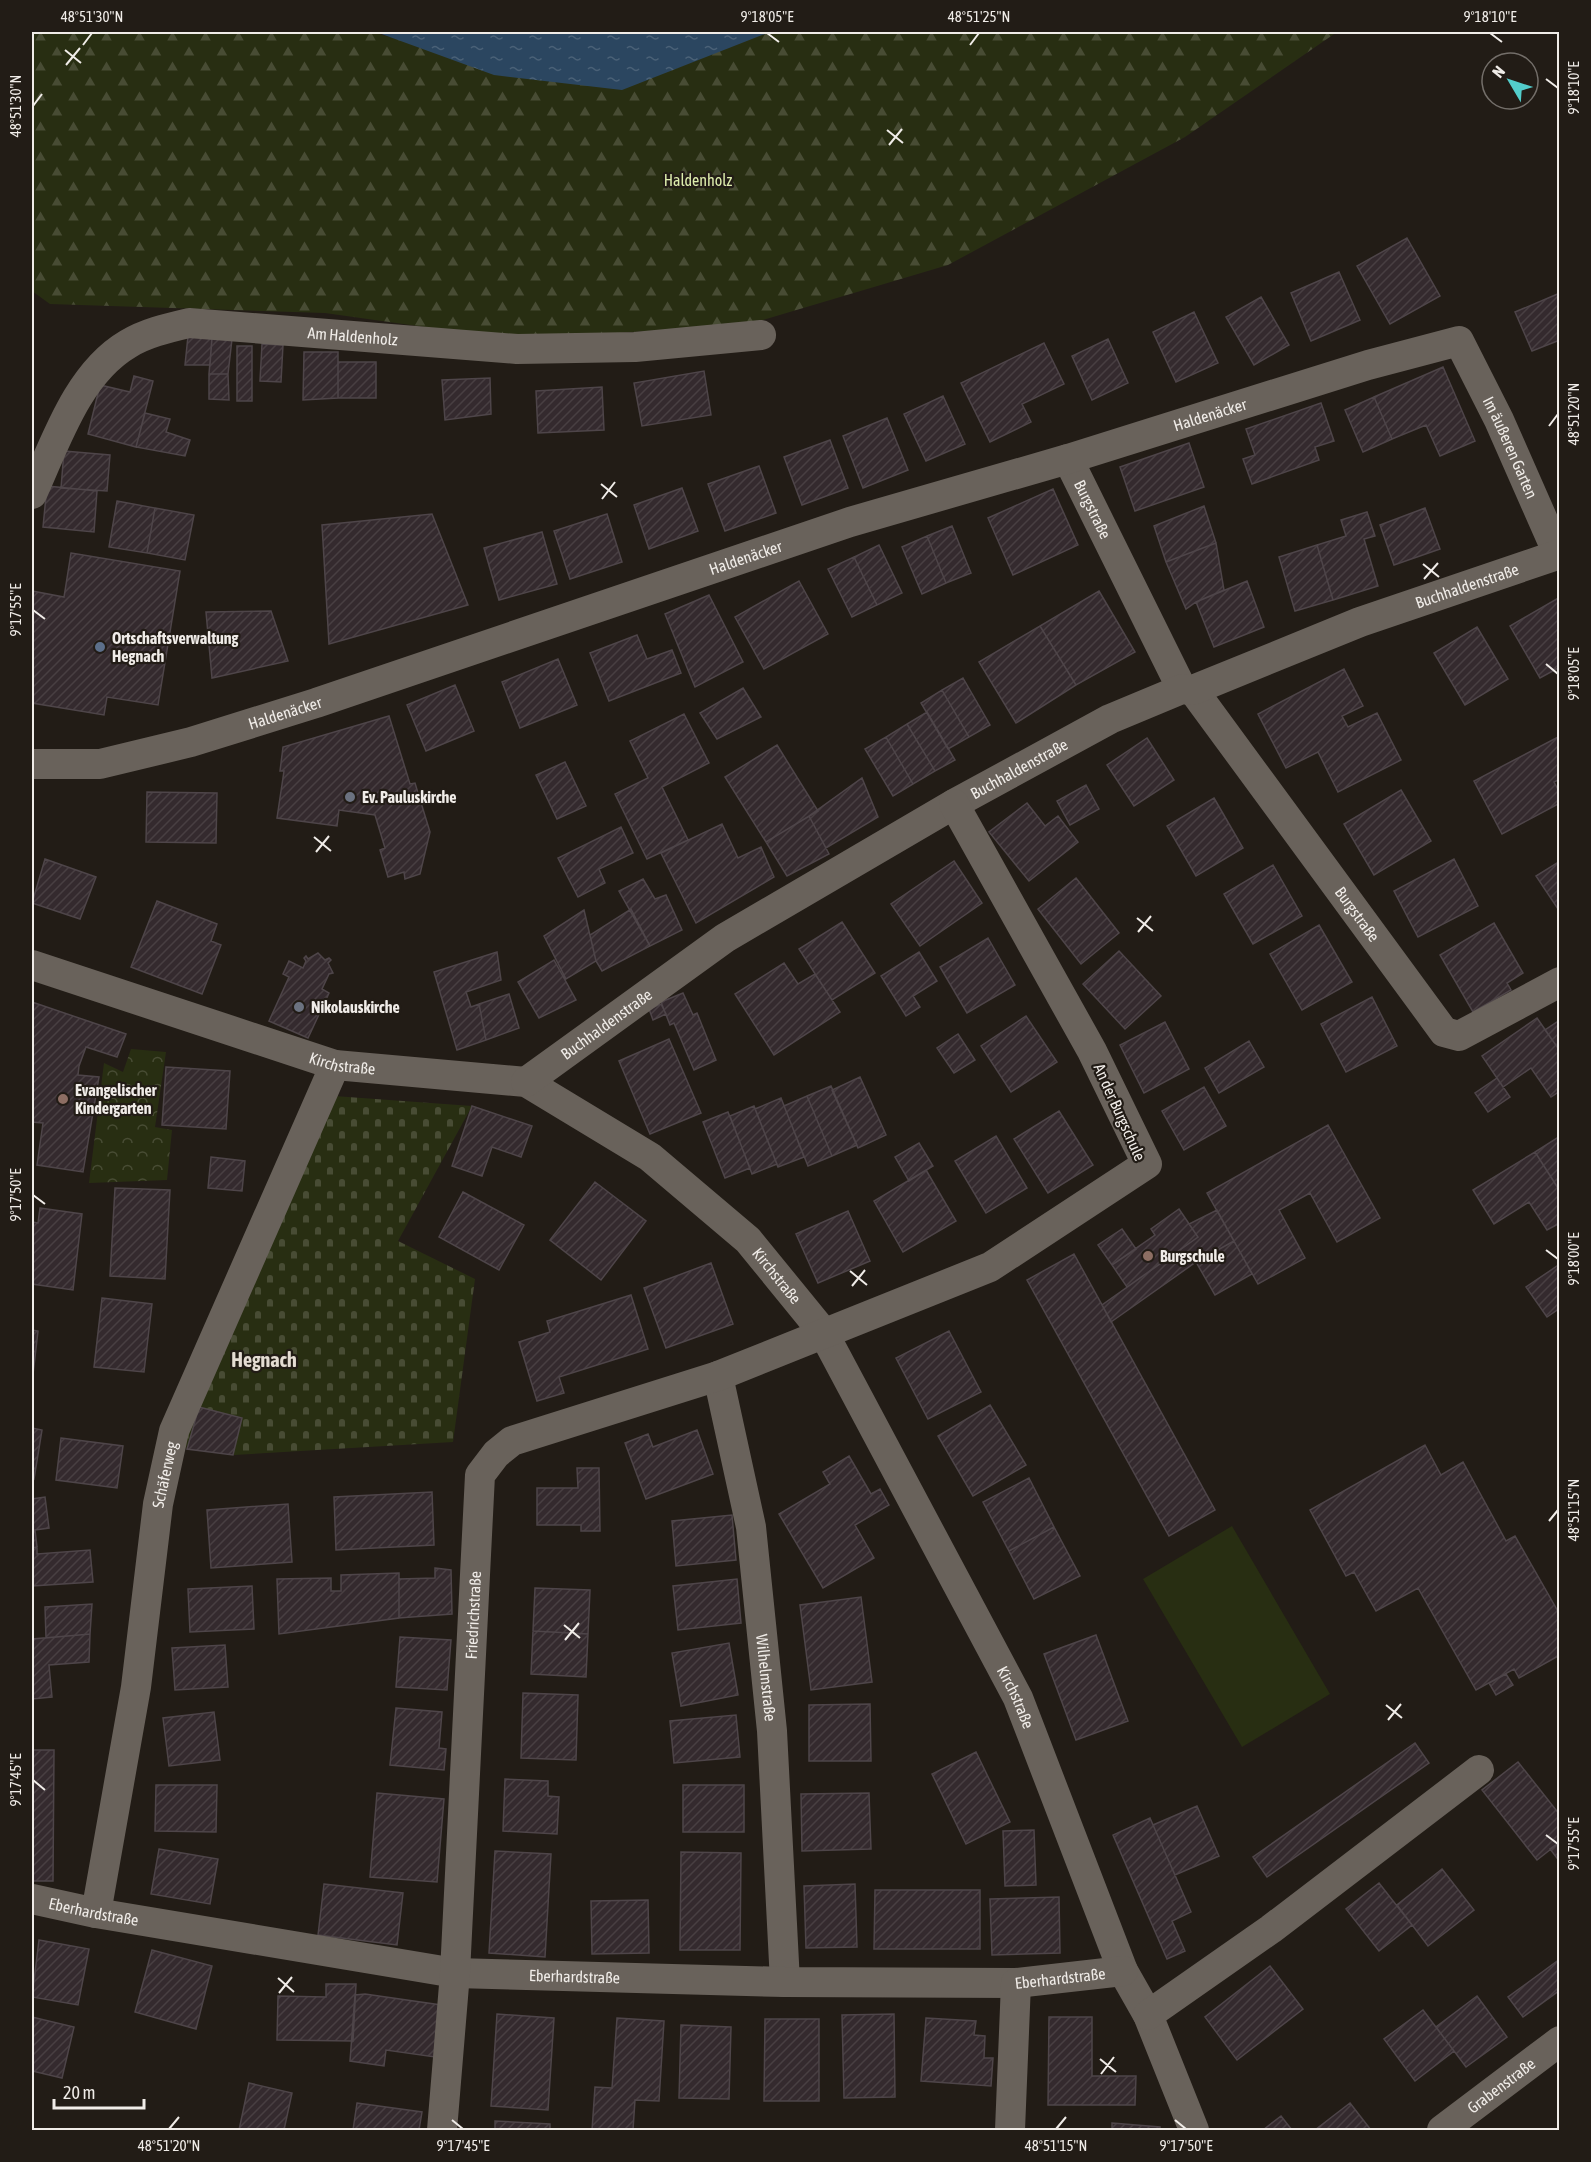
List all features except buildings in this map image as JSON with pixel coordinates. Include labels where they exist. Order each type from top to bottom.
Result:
[{"type":"street","name":"Am Haldenholz","points":[[32,494],[68,416],[94,374],[126,345],[155,331],[189,323],[517,349],[635,347],[761,335]]},
{"type":"street","name":"Haldenäcker","points":[[32,764],[100,764],[191,741],[316,703],[850,522],[1068,459],[1368,365],[1459,341]]},
{"type":"street","name":"Im äußeren Garten","points":[[1459,341],[1499,420],[1559,554]]},
{"type":"street","name":"Burgstraße","points":[[1068,459],[1187,689],[1444,1032],[1459,1036],[1560,982]]},
{"type":"street","name":"Buchhaldenstraße","points":[[526,1083],[725,938],[954,804],[1110,719],[1360,622],[1559,554]]},
{"type":"street","name":"An der Burgschule","points":[[823,1332],[990,1266],[1147,1164],[1092,1051],[954,804]]},
{"type":"street","name":"Kirchstraße","points":[[32,965],[335,1065],[526,1083],[650,1157],[739,1232],[823,1332],[1018,1698],[1123,1971],[1148,2015],[1194,2130]]},
{"type":"street","name":"Schäferweg","points":[[96,1914],[136,1687],[158,1504],[174,1431],[335,1065]]},
{"type":"street","name":"Friedrichstraße","points":[[442,2130],[455,1973],[480,1475],[496,1454],[512,1441],[718,1376],[823,1332]]},
{"type":"street","name":"Wilhelmstraße","points":[[718,1376],[751,1527],[772,1731],[785,1982]]},
{"type":"street","points":[[1148,2015],[1271,1929],[1479,1770]]},
{"type":"street","name":"Eberhardstraße","points":[[32,1899],[96,1914],[455,1973],[785,1982],[1016,1983],[1123,1971]]},
{"type":"street","points":[[1010,2130],[1016,1983]]},
{"type":"street","name":"Grabenstraße","points":[[1442,2130],[1560,2041]]},
{"type":"green space","name":"Haldenholz","points":[[32,32],[372,32],[461,57],[682,32],[1337,32],[1185,137],[948,265],[749,324],[517,340],[325,313],[50,304],[32,291]]},
{"type":"green space","points":[[131,1049],[166,1052],[155,1127],[172,1130],[167,1180],[89,1183],[104,1063],[123,1072]]},
{"type":"green space","points":[[334,1096],[472,1106],[398,1241],[475,1279],[453,1442],[233,1455],[187,1449],[180,1426]]},
{"type":"green space","points":[[1232,1526],[1330,1694],[1242,1747],[1143,1579]]},
{"type":"water","points":[[376,32],[770,32],[622,90],[494,75]]},
{"type":"place","name":"Ortschaftsverwaltung Hegnach","points":[[100,647]]},
{"type":"place","name":"Ev. Pauluskirche","points":[[350,797]]},
{"type":"place","name":"Nikolauskirche","points":[[299,1007]]},
{"type":"place","name":"Evangelischer Kindergarten","points":[[63,1099]]},
{"type":"place","name":"Burgschule","points":[[1148,1256]]},
{"type":"district","name":"Hegnach","points":[[264,1359]]}]
